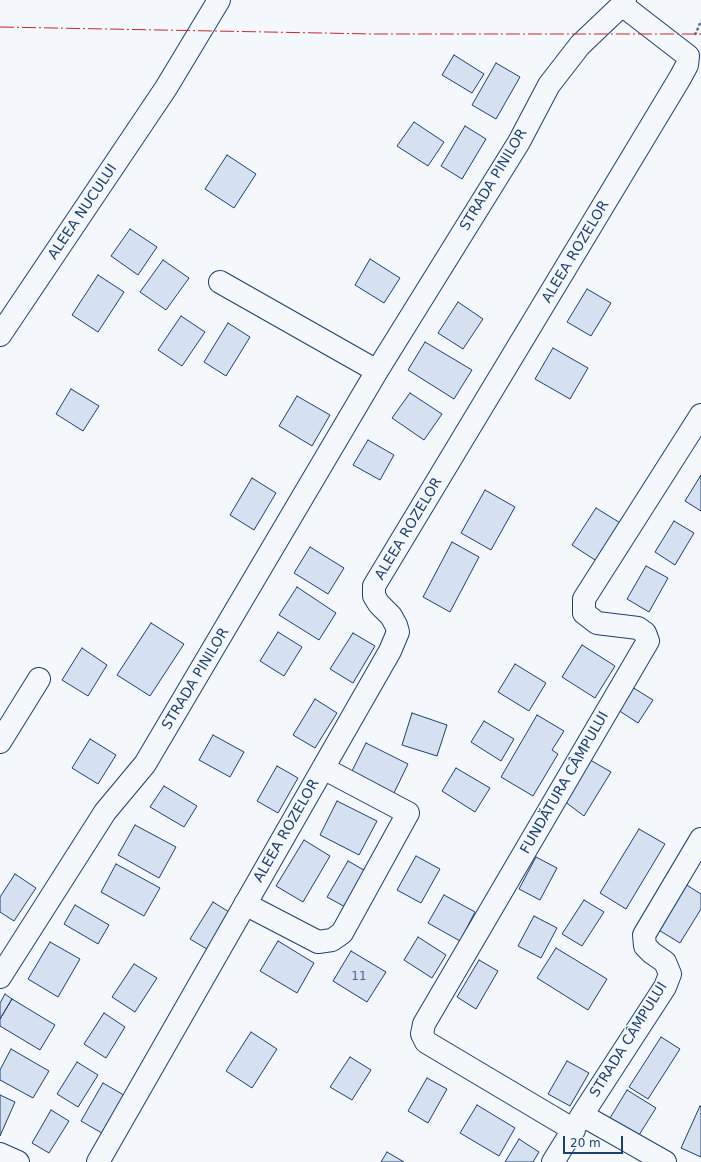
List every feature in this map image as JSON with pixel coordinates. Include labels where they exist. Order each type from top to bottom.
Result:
[{"type":"street","name":"ALEEA NUCULUI","points":[[0,335],[166,88],[219,0]]},
{"type":"street","name":"STRADA PINILOR","points":[[0,977],[105,812],[146,764],[377,372],[519,142],[549,85],[580,45],[624,3]]},
{"type":"street","name":"ALEEA ROZELOR","points":[[98,1162],[390,651],[398,632],[391,616],[379,604],[374,596],[374,586],[687,65],[688,56],[624,3]]},
{"type":"street","points":[[220,282],[377,372]]},
{"type":"street","name":"FUNDĂTURA CÂMPULUI","points":[[578,1123],[426,1042],[422,1034],[424,1024],[648,641],[645,633],[638,628],[597,623],[584,613],[584,599],[701,415]]},
{"type":"street","points":[[0,742],[39,679]]},
{"type":"street","points":[[245,904],[318,942],[332,940],[342,933],[408,813],[323,768]]},
{"type":"street","name":"STRADA CÂMPULUI","points":[[553,1162],[665,987],[670,974],[665,962],[645,946],[644,935],[701,839]]},
{"type":"street","points":[[578,1123],[665,1162]]},
{"type":"street","points":[[0,1154],[18,1162]]},
{"type":"building","points":[[454,55],[484,74],[472,93],[442,75]]},
{"type":"building","points":[[496,63],[520,77],[496,119],[472,105]]},
{"type":"building","points":[[414,122],[444,142],[428,166],[397,146]]},
{"type":"building","points":[[465,126],[486,139],[462,179],[441,166]]},
{"type":"building","points":[[227,155],[256,174],[234,208],[205,189]]},
{"type":"building","points":[[130,229],[157,247],[138,275],[111,256]]},
{"type":"building","points":[[370,259],[400,278],[384,303],[355,285]]},
{"type":"building","points":[[163,260],[189,278],[166,310],[140,292]]},
{"type":"building","points":[[98,275],[124,292],[98,332],[72,315]]},
{"type":"building","points":[[587,289],[611,303],[591,336],[567,322]]},
{"type":"building","points":[[458,302],[483,319],[463,349],[438,333]]},
{"type":"building","points":[[181,316],[205,332],[182,366],[158,350]]},
{"type":"building","points":[[228,323],[250,337],[226,376],[204,362]]},
{"type":"building","points":[[425,342],[472,370],[454,399],[408,370]]},
{"type":"building","points":[[553,348],[588,368],[570,399],[535,379]]},
{"type":"building","points":[[71,389],[99,406],[83,431],[56,414]]},
{"type":"building","points":[[410,393],[442,414],[424,440],[392,418]]},
{"type":"building","points":[[297,396],[330,415],[312,446],[279,426]]},
{"type":"building","points":[[368,440],[394,455],[380,480],[353,465]]},
{"type":"building","points":[[701,475],[701,511],[685,501]]},
{"type":"building","points":[[252,478],[276,493],[254,530],[230,515]]},
{"type":"building","points":[[485,490],[515,507],[491,550],[461,533]]},
{"type":"building","points":[[596,508],[622,524],[598,562],[572,545]]},
{"type":"building","points":[[674,521],[694,533],[675,565],[655,552]]},
{"type":"building","points":[[452,542],[479,557],[450,612],[423,597]]},
{"type":"building","points":[[310,547],[344,568],[328,594],[294,573]]},
{"type":"building","points":[[646,566],[668,578],[649,612],[627,599]]},
{"type":"building","points":[[297,587],[336,613],[319,640],[279,615]]},
{"type":"building","points":[[151,623],[184,644],[150,696],[117,675]]},
{"type":"building","points":[[278,632],[302,647],[284,676],[260,661]]},
{"type":"building","points":[[353,633],[375,646],[353,683],[330,669]]},
{"type":"building","points":[[582,645],[615,666],[595,698],[562,677]]},
{"type":"building","points":[[82,648],[107,665],[88,696],[62,680]]},
{"type":"building","points":[[515,664],[546,683],[529,711],[498,692]]},
{"type":"building","points":[[632,687],[653,700],[638,723],[618,710]]},
{"type":"building","points":[[315,699],[337,713],[315,748],[293,735]]},
{"type":"building","points":[[412,713],[447,725],[437,756],[402,745]]},
{"type":"building","points":[[537,715],[564,731],[552,750],[558,754],[533,796],[501,777]]},
{"type":"building","points":[[484,721],[514,739],[501,761],[471,742]]},
{"type":"building","points":[[213,735],[244,752],[230,777],[199,760]]},
{"type":"building","points":[[90,739],[116,755],[98,784],[72,768]]},
{"type":"building","points":[[366,743],[408,764],[392,797],[349,777]]},
{"type":"building","points":[[585,757],[611,772],[584,816],[560,798]]},
{"type":"building","points":[[277,766],[298,778],[278,813],[257,801]]},
{"type":"building","points":[[456,768],[490,788],[475,812],[442,791]]},
{"type":"building","points":[[164,786],[197,806],[184,827],[150,807]]},
{"type":"building","points":[[337,801],[377,821],[359,855],[320,835]]},
{"type":"building","points":[[135,825],[176,847],[159,878],[118,855]]},
{"type":"building","points":[[639,829],[665,844],[626,909],[600,893]]},
{"type":"building","points":[[304,840],[330,856],[303,902],[276,886]]},
{"type":"building","points":[[416,856],[440,869],[421,903],[397,890]]},
{"type":"building","points":[[536,857],[557,868],[540,900],[519,889]]},
{"type":"building","points":[[348,861],[369,873],[349,909],[327,897]]},
{"type":"building","points":[[116,864],[160,888],[144,916],[101,892]]},
{"type":"building","points":[[15,874],[36,888],[14,921],[0,912],[0,897]]},
{"type":"building","points":[[685,884],[701,894],[701,909],[680,943],[657,929]]},
{"type":"building","points":[[444,895],[475,912],[460,941],[428,923]]},
{"type":"building","points":[[584,900],[604,912],[582,946],[562,934]]},
{"type":"building","points":[[213,902],[234,915],[212,952],[190,939]]},
{"type":"building","points":[[75,905],[109,925],[98,944],[64,924]]},
{"type":"building","points":[[534,916],[557,928],[541,958],[518,946]]},
{"type":"building","points":[[418,937],[446,955],[432,978],[404,960]]},
{"type":"building","points":[[278,941],[314,963],[297,993],[260,971]]},
{"type":"building","points":[[50,942],[80,959],[58,997],[28,979]]},
{"type":"building","points":[[556,948],[607,979],[588,1010],[537,978]]},
{"type":"building","points":[[351,951],[386,972],[367,1002],[333,981]]},
{"type":"building","points":[[479,960],[498,971],[476,1009],[457,997]]},
{"type":"building","points":[[134,964],[157,978],[135,1012],[112,997]]},
{"type":"building","points":[[5,994],[12,999],[0,1019],[0,1003]]},
{"type":"building","points":[[12,999],[55,1025],[40,1050],[0,1026],[0,1019]]},
{"type":"building","points":[[104,1013],[125,1027],[106,1058],[84,1044]]},
{"type":"building","points":[[251,1032],[277,1049],[252,1088],[226,1071]]},
{"type":"building","points":[[661,1037],[680,1049],[648,1099],[629,1087]]},
{"type":"building","points":[[11,1049],[49,1071],[33,1098],[0,1080],[0,1070]]},
{"type":"building","points":[[350,1057],[371,1070],[352,1100],[330,1087]]},
{"type":"building","points":[[567,1061],[589,1073],[570,1106],[548,1094]]},
{"type":"building","points":[[77,1062],[98,1075],[78,1107],[57,1094]]},
{"type":"building","points":[[427,1078],[447,1089],[428,1123],[408,1111]]},
{"type":"building","points":[[103,1083],[129,1098],[107,1136],[81,1121]]},
{"type":"building","points":[[627,1090],[656,1108],[639,1135],[610,1118]]},
{"type":"building","points":[[0,1095],[15,1102],[0,1136]]},
{"type":"building","points":[[477,1105],[515,1128],[499,1156],[460,1133]]},
{"type":"building","points":[[700,1106],[701,1107],[701,1157],[681,1148]]},
{"type":"building","points":[[51,1110],[69,1121],[49,1153],[32,1143]]},
{"type":"building","points":[[519,1139],[539,1152],[533,1162],[505,1162]]},
{"type":"building","points":[[387,1152],[404,1162],[381,1162]]},
{"type":"power","points":[[0,27],[374,34],[701,34]]}]
